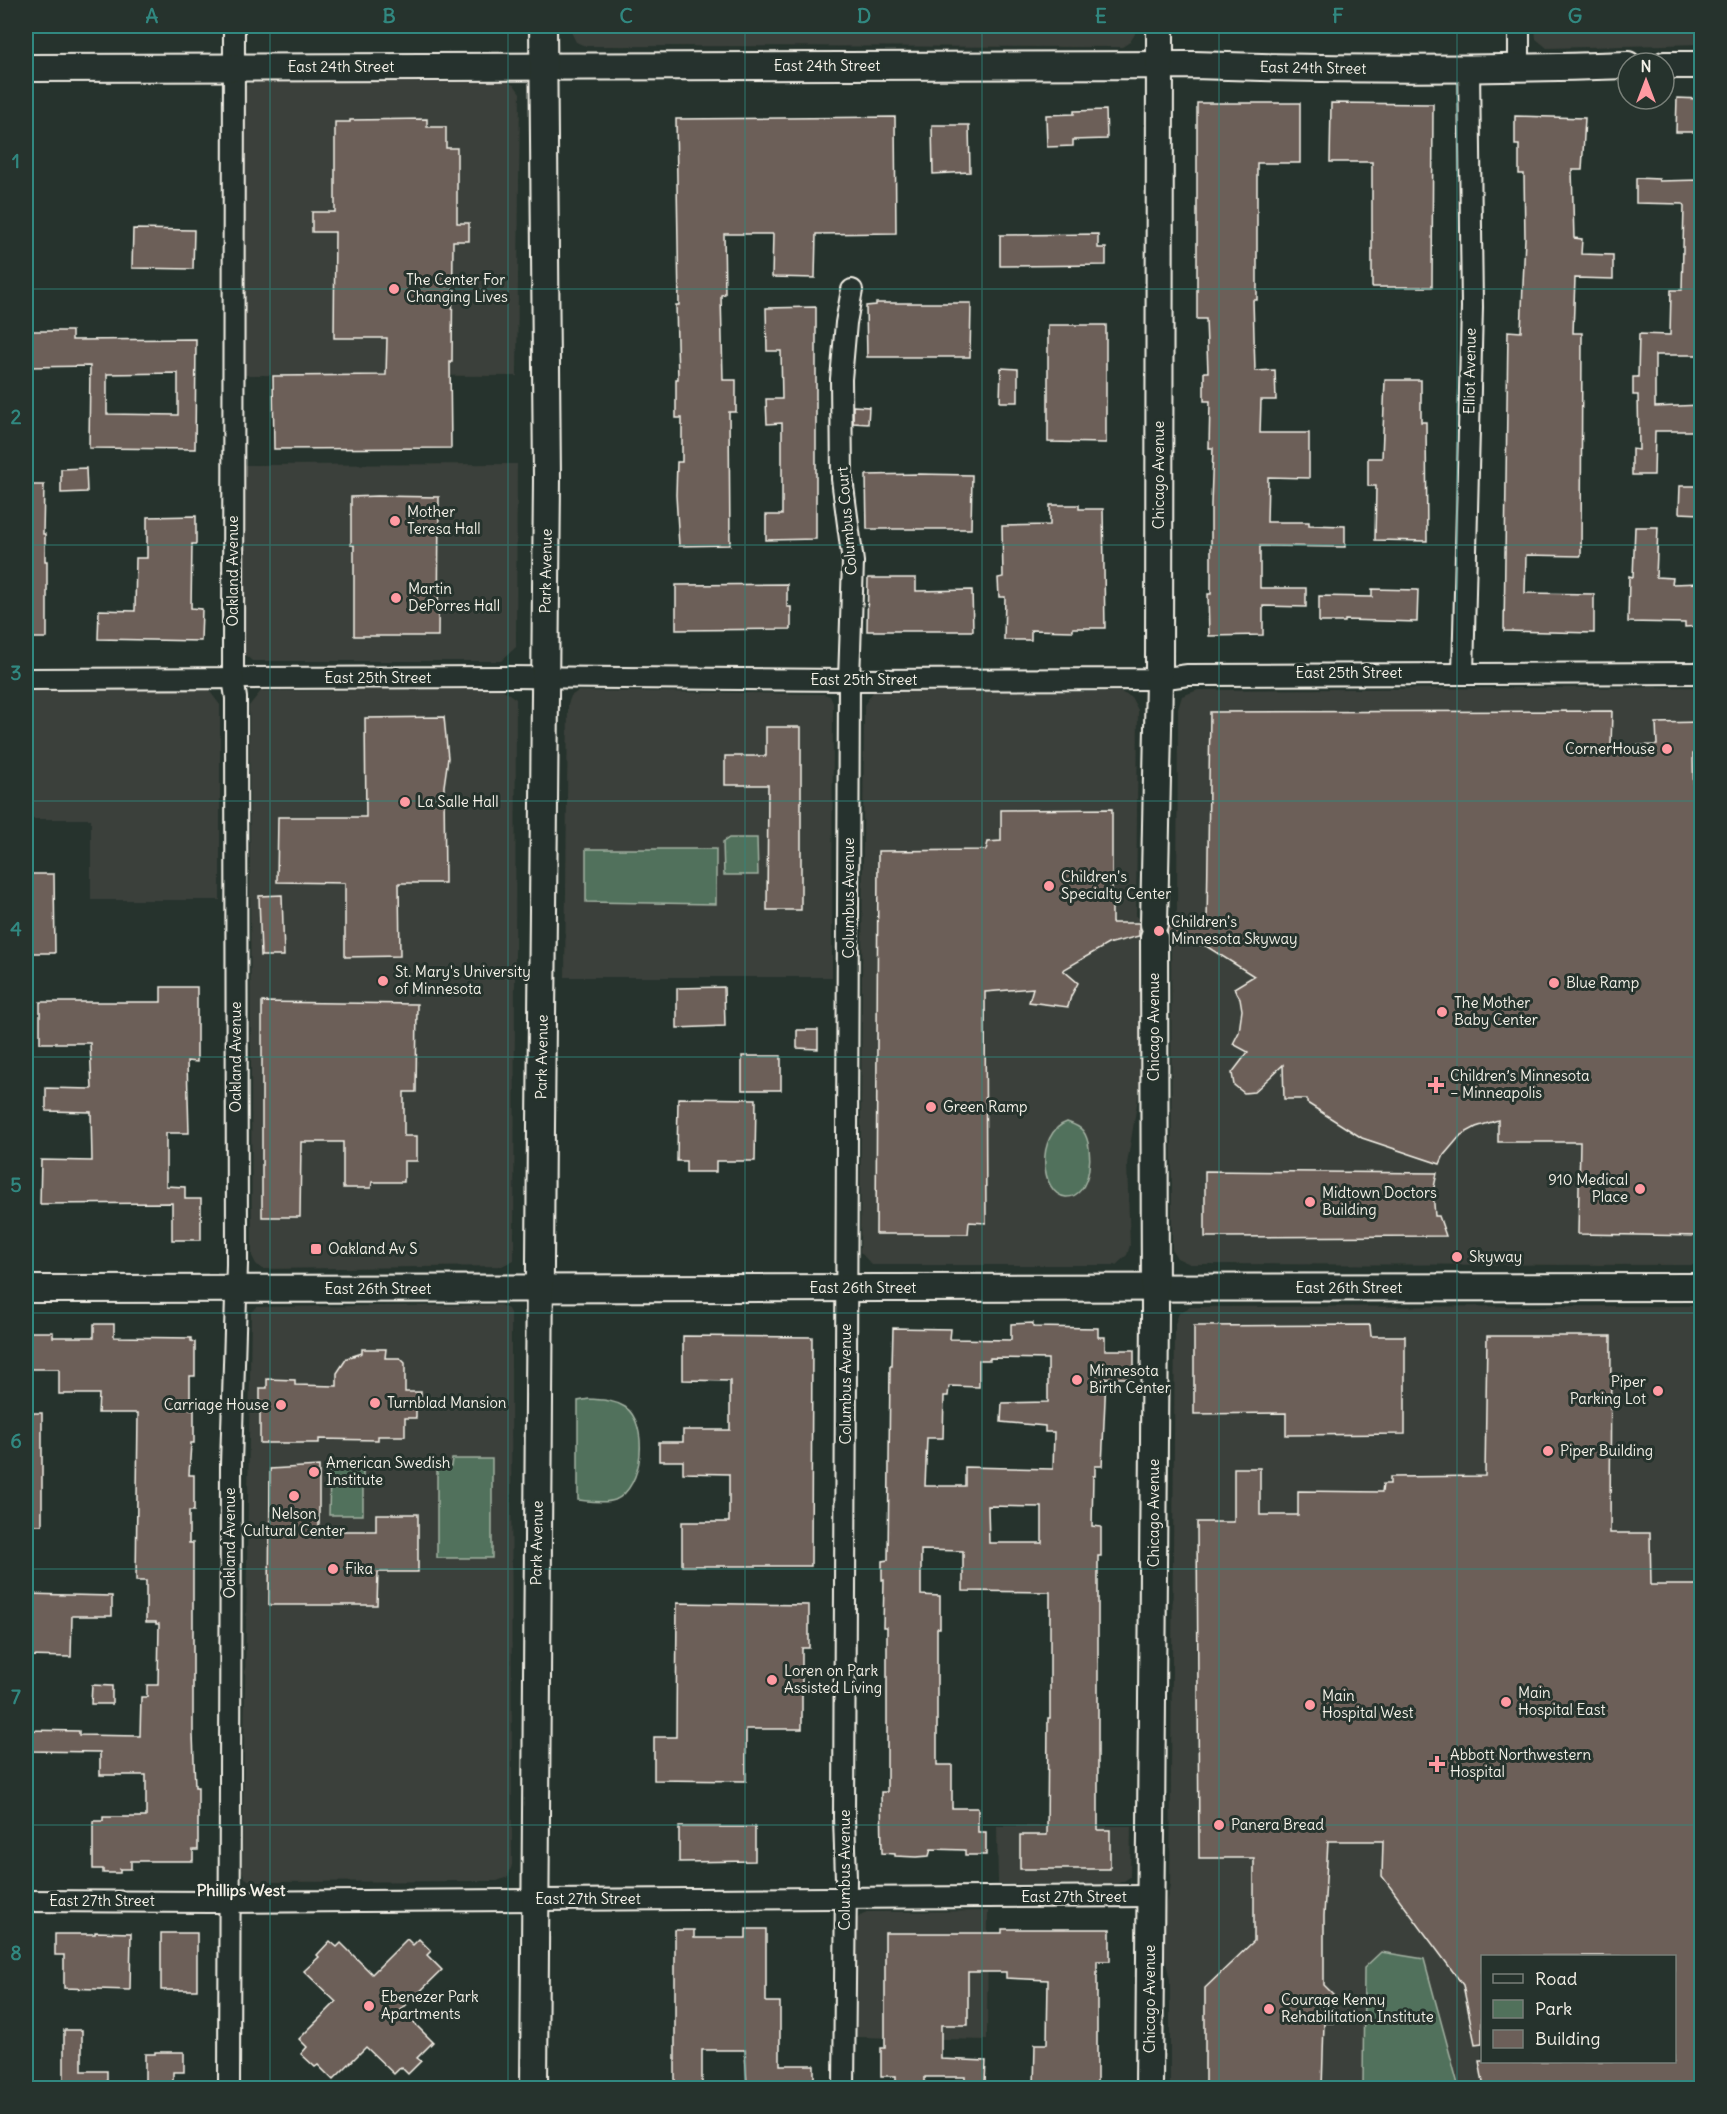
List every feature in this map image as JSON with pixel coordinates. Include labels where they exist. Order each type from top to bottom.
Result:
[{"type":"street","name":"Oakland Avenue","points":[[229,2088],[231,1464],[236,1289],[236,698],[233,678],[234,26]]},
{"type":"street","name":"Park Avenue","points":[[534,2088],[547,480],[543,26]]},
{"type":"street","name":"Chicago Avenue","points":[[1149,2088],[1155,1370],[1154,930],[1159,679],[1160,26]]},
{"type":"street","points":[[1519,26],[1519,68]]},
{"type":"street","name":"East 24th Street","points":[[26,68],[1159,65],[1317,69],[1469,69],[1616,65]]},
{"type":"street","points":[[1676,65],[1701,65]]},
{"type":"street","name":"Elliot Avenue","points":[[1463,674],[1472,307],[1469,69]]},
{"type":"street","name":"Columbus Court","points":[[849,680],[853,561],[842,479],[841,379],[846,323],[852,290]]},
{"type":"street","name":"East 25th Street","points":[[26,679],[1159,679],[1188,675],[1701,673]]},
{"type":"street","name":"Columbus Avenue","points":[[844,2088],[849,680]]},
{"type":"street","name":"East 26th Street","points":[[26,1289],[1701,1287]]},
{"type":"street","name":"East 27th Street","points":[[26,1901],[230,1902],[1150,1896]]},
{"type":"shaded area","points":[[572,26],[1135,26],[1135,34],[1130,42],[1122,47],[585,46],[576,42],[572,34]]},
{"type":"shaded area","points":[[1535,26],[1701,26],[1701,44],[1547,48],[1536,39]]},
{"type":"shaded area","points":[[260,76],[501,78],[515,86],[520,93],[517,376],[242,375],[244,97],[246,86]]},
{"type":"shaded area","points":[[517,464],[516,647],[501,661],[252,661],[243,653],[242,465]]},
{"type":"shaded area","name":"Children’s Minnesota – Minneapolis","points":[[1701,687],[1701,1265],[1190,1264],[1177,1258],[1172,1250],[1171,920],[1177,911],[1178,709],[1182,696],[1198,690]]},
{"type":"shaded area","points":[[208,689],[220,705],[220,900],[91,900],[91,819],[26,819],[26,691]]},
{"type":"shaded area","name":"St. Mary's University of Minnesota","points":[[502,689],[516,699],[514,1260],[502,1266],[262,1269],[252,1256],[249,706],[261,691]]},
{"type":"shaded area","points":[[578,691],[824,694],[830,696],[833,703],[832,977],[565,977],[568,704],[571,696]]},
{"type":"shaded area","points":[[873,692],[1120,692],[1131,697],[1138,710],[1136,916],[1140,919],[1141,1080],[1127,1164],[1130,1245],[1127,1255],[1116,1265],[872,1265],[860,1252],[864,705]]},
{"type":"shaded area","points":[[500,1305],[508,1309],[511,1315],[512,1865],[508,1877],[497,1881],[252,1882],[245,1878],[242,1871],[251,1312],[257,1307]]},
{"type":"shaded area","name":"Abbott Northwestern Hospital","points":[[1701,1306],[1701,2088],[1170,2088],[1170,1980],[1164,1953],[1165,1907],[1170,1885],[1175,1324],[1179,1313],[1190,1307]]},
{"type":"shaded area","points":[[997,1826],[1131,1826],[1130,1877],[1116,1884],[998,1884]]},
{"type":"shaded area","points":[[988,1911],[987,2040],[857,2037],[857,1919],[862,1914],[867,1912]]},
{"type":"green space","points":[[729,838],[757,838],[758,875],[724,875],[723,842]]},
{"type":"green space","points":[[586,849],[716,849],[716,904],[586,902]]},
{"type":"green space","points":[[1067,1122],[1078,1126],[1083,1131],[1087,1138],[1090,1159],[1086,1181],[1081,1189],[1075,1195],[1066,1197],[1057,1194],[1051,1186],[1046,1175],[1045,1163],[1050,1138],[1057,1128]]},
{"type":"green space","points":[[589,1399],[612,1402],[625,1407],[633,1415],[638,1427],[640,1455],[637,1470],[625,1493],[611,1501],[578,1500],[578,1401]]},
{"type":"green space","points":[[452,1459],[492,1459],[492,1558],[437,1558],[437,1466],[451,1466]]},
{"type":"green space","points":[[330,1470],[363,1471],[363,1515],[329,1515]]},
{"type":"green space","points":[[1381,1952],[1424,1959],[1459,2088],[1363,2088],[1364,1968]]},
{"type":"building","points":[[1677,98],[1701,99],[1701,132],[1676,132]]},
{"type":"building","points":[[1197,103],[1300,103],[1300,163],[1257,163],[1257,300],[1253,300],[1255,371],[1275,370],[1276,400],[1261,400],[1260,433],[1309,433],[1309,478],[1268,477],[1267,522],[1309,522],[1309,525],[1345,526],[1345,547],[1260,546],[1260,588],[1306,588],[1306,607],[1263,606],[1263,635],[1209,636],[1208,594],[1211,594],[1213,448],[1209,448],[1210,401],[1204,401],[1204,372],[1208,372],[1206,319],[1197,319]]},
{"type":"building","points":[[1331,103],[1433,104],[1432,287],[1372,287],[1372,162],[1330,162]]},
{"type":"building","points":[[1106,110],[1107,139],[1073,140],[1073,146],[1047,147],[1046,115]]},
{"type":"building","points":[[1515,116],[1585,118],[1582,170],[1572,170],[1574,238],[1582,239],[1581,254],[1613,255],[1613,279],[1575,278],[1573,333],[1582,333],[1581,556],[1526,555],[1525,593],[1594,594],[1594,633],[1504,631],[1508,331],[1521,332],[1525,238],[1524,174],[1519,174],[1519,145],[1515,145]]},
{"type":"building","points":[[895,117],[896,233],[816,234],[815,278],[772,277],[773,234],[724,234],[725,294],[721,295],[723,380],[736,380],[736,412],[729,412],[730,545],[679,546],[676,495],[677,462],[682,462],[682,418],[676,418],[676,379],[678,379],[676,305],[679,305],[676,119]]},
{"type":"building","name":"The Center For Changing Lives","points":[[427,119],[427,127],[446,127],[446,148],[457,148],[457,223],[469,223],[469,241],[453,241],[452,362],[450,362],[451,448],[274,449],[273,376],[386,375],[387,338],[334,338],[335,232],[312,232],[312,212],[335,212],[335,122]]},
{"type":"building","points":[[932,125],[969,125],[970,172],[933,174]]},
{"type":"building","points":[[1636,178],[1659,179],[1659,181],[1701,180],[1701,355],[1655,355],[1655,407],[1701,405],[1701,431],[1655,431],[1654,475],[1632,475],[1632,449],[1639,450],[1638,395],[1633,395],[1633,377],[1638,377],[1639,334],[1670,335],[1671,290],[1682,290],[1684,206],[1683,204],[1636,203]]},
{"type":"building","points":[[133,229],[194,230],[193,269],[132,268]]},
{"type":"building","points":[[1098,234],[1098,248],[1106,248],[1106,265],[1000,266],[1000,235]]},
{"type":"building","points":[[876,303],[971,303],[970,357],[867,357],[866,306],[876,305]]},
{"type":"building","points":[[816,307],[816,539],[766,540],[766,515],[782,515],[782,423],[767,424],[766,399],[782,399],[781,351],[767,351],[766,308]]},
{"type":"building","points":[[1048,325],[1106,325],[1106,443],[1048,442]]},
{"type":"building","points":[[26,331],[72,331],[72,340],[196,339],[195,449],[89,448],[90,366],[26,367]],"holes":[[[178,373],[178,415],[107,414],[107,374]]]},
{"type":"building","points":[[1001,368],[1018,369],[1018,402],[1000,402]]},
{"type":"building","points":[[1385,380],[1421,380],[1421,422],[1426,422],[1427,541],[1375,540],[1376,486],[1368,486],[1368,458],[1382,458]]},
{"type":"building","points":[[853,406],[869,407],[868,424],[853,423]]},
{"type":"building","points":[[86,468],[87,492],[61,493],[61,469]]},
{"type":"building","points":[[866,475],[972,475],[971,529],[867,529]]},
{"type":"building","points":[[26,485],[44,485],[43,534],[45,534],[45,561],[47,561],[47,638],[26,638]]},
{"type":"building","points":[[1680,486],[1701,486],[1701,514],[1679,513]]},
{"type":"building","points":[[351,497],[439,497],[438,636],[354,636],[354,545],[351,545]]},
{"type":"building","points":[[1050,505],[1079,505],[1079,509],[1103,509],[1105,628],[1073,628],[1073,631],[1031,630],[1031,640],[1004,640],[1005,597],[999,597],[998,578],[1003,577],[1002,526],[1050,525]]},
{"type":"building","points":[[196,516],[196,544],[192,544],[191,608],[202,609],[201,641],[98,639],[99,610],[135,611],[136,558],[147,558],[147,517]]},
{"type":"building","points":[[1635,527],[1658,527],[1656,577],[1673,578],[1672,584],[1701,583],[1701,626],[1685,627],[1685,623],[1628,622],[1629,576],[1633,577]]},
{"type":"building","points":[[868,578],[916,578],[916,591],[972,590],[973,631],[867,631]]},
{"type":"building","points":[[787,584],[787,607],[791,607],[791,629],[676,630],[676,585]]},
{"type":"building","points":[[1372,589],[1418,590],[1417,622],[1345,620],[1345,622],[1319,622],[1319,596],[1372,597]]},
{"type":"building","name":"Children’s Minnesota – Minneapolis","points":[[1612,711],[1611,746],[1657,745],[1656,723],[1701,722],[1701,754],[1693,754],[1694,804],[1701,804],[1701,1236],[1578,1234],[1580,1142],[1498,1142],[1498,1120],[1461,1135],[1444,1155],[1440,1164],[1362,1138],[1307,1103],[1307,1099],[1284,1099],[1283,1065],[1254,1092],[1244,1093],[1234,1085],[1232,1073],[1248,1052],[1233,1044],[1239,1032],[1242,1010],[1240,998],[1234,988],[1254,976],[1206,946],[1169,939],[1167,930],[1169,924],[1207,925],[1210,712]]},
{"type":"building","name":"La Salle Hall","points":[[444,717],[448,758],[444,786],[445,883],[399,883],[400,956],[345,957],[345,883],[277,882],[278,817],[366,817],[365,718]]},
{"type":"building","points":[[766,727],[801,727],[801,910],[767,910],[768,785],[725,785],[725,756],[766,756]]},
{"type":"building","name":"Green Ramp","points":[[1112,809],[1112,923],[1139,923],[1139,936],[1108,944],[1063,970],[1078,983],[1068,1007],[1029,1002],[1033,988],[985,992],[986,1223],[969,1222],[968,1234],[876,1234],[878,851],[986,850],[988,842],[1001,841],[1001,810]]},
{"type":"building","points":[[26,874],[54,874],[55,953],[26,953]]},
{"type":"building","points":[[282,895],[284,956],[261,956],[259,896]]},
{"type":"building","points":[[161,987],[197,987],[197,1062],[187,1061],[189,1133],[166,1133],[166,1186],[185,1187],[185,1199],[201,1199],[201,1240],[172,1240],[172,1203],[40,1204],[41,1160],[92,1161],[91,1112],[46,1111],[46,1088],[92,1089],[90,1043],[40,1043],[40,1002],[161,1002]]},
{"type":"building","points":[[724,987],[725,1026],[677,1028],[677,988]]},
{"type":"building","points":[[262,1002],[417,1004],[416,1092],[404,1092],[404,1136],[417,1136],[417,1161],[404,1161],[404,1182],[372,1182],[371,1188],[343,1188],[343,1142],[301,1142],[300,1217],[262,1217]]},
{"type":"building","points":[[797,1030],[818,1030],[818,1049],[797,1048]]},
{"type":"building","points":[[742,1056],[781,1056],[781,1090],[742,1090]]},
{"type":"building","points":[[678,1098],[756,1099],[755,1161],[716,1161],[716,1172],[686,1172],[686,1161],[677,1161]]},
{"type":"building","name":"Midtown Doctors Building","points":[[1205,1171],[1437,1173],[1433,1192],[1435,1216],[1439,1216],[1446,1236],[1205,1237]]},
{"type":"building","points":[[1033,1323],[1033,1327],[1098,1328],[1098,1337],[1105,1337],[1105,1350],[1134,1350],[1134,1378],[1106,1378],[1102,1466],[1095,1466],[1095,1476],[1093,1476],[1092,1526],[1101,1527],[1101,1556],[1098,1556],[1098,1830],[1110,1830],[1110,1869],[1020,1869],[1020,1835],[1047,1835],[1050,1592],[963,1591],[963,1551],[921,1550],[921,1595],[940,1596],[940,1628],[937,1628],[937,1765],[952,1765],[952,1808],[978,1808],[978,1832],[986,1832],[986,1855],[965,1855],[965,1850],[931,1849],[929,1856],[895,1856],[895,1854],[882,1853],[881,1792],[887,1792],[887,1627],[883,1627],[882,1561],[888,1560],[890,1366],[892,1366],[893,1328],[951,1329],[950,1339],[1011,1340],[1011,1324]],"holes":[[[990,1358],[1048,1359],[1048,1402],[1002,1403],[1001,1422],[1045,1426],[1045,1432],[1054,1432],[1053,1469],[965,1467],[965,1486],[925,1486],[927,1438],[943,1438],[944,1396],[948,1396],[949,1386],[979,1387],[979,1360],[990,1360]],[[988,1506],[1042,1507],[1042,1543],[989,1543]]]},
{"type":"building","points":[[94,1324],[114,1324],[114,1337],[191,1338],[191,1341],[195,1342],[195,1376],[190,1376],[190,1409],[194,1409],[194,1443],[191,1443],[189,1475],[194,1475],[194,1511],[189,1511],[189,1543],[193,1543],[193,1734],[195,1787],[198,1787],[198,1850],[193,1850],[193,1861],[131,1861],[131,1869],[120,1869],[120,1873],[103,1873],[103,1869],[93,1869],[93,1821],[103,1821],[103,1817],[146,1817],[146,1775],[100,1775],[100,1752],[26,1751],[26,1730],[79,1731],[79,1735],[140,1736],[141,1697],[147,1697],[147,1685],[158,1685],[159,1624],[146,1622],[146,1581],[136,1581],[138,1413],[98,1413],[99,1394],[59,1394],[59,1369],[26,1369],[26,1332],[53,1332],[53,1337],[94,1337]]},
{"type":"building","points":[[1370,1325],[1371,1336],[1405,1336],[1405,1434],[1286,1435],[1286,1413],[1194,1414],[1194,1326]]},
{"type":"building","points":[[683,1336],[812,1337],[811,1566],[682,1566],[682,1522],[729,1522],[729,1474],[683,1473],[683,1461],[659,1461],[659,1442],[683,1442],[683,1430],[730,1430],[730,1381],[683,1380]]},
{"type":"building","name":"Abbott Northwestern Hospital","points":[[1487,1336],[1611,1336],[1610,1533],[1650,1533],[1651,1585],[1701,1585],[1701,2088],[1484,2088],[1479,2061],[1481,2063],[1676,2063],[1676,1955],[1481,1955],[1481,2043],[1475,2044],[1463,1985],[1382,1876],[1383,1841],[1328,1841],[1324,1916],[1324,1985],[1333,1994],[1333,2023],[1324,2023],[1322,2088],[1205,2088],[1205,1988],[1254,1941],[1254,1858],[1199,1858],[1197,1522],[1234,1522],[1234,1468],[1260,1468],[1260,1515],[1298,1515],[1298,1491],[1382,1492],[1383,1484],[1390,1484],[1390,1477],[1485,1476]]},
{"type":"building","name":"Turnblad Mansion","points":[[362,1349],[386,1349],[385,1358],[400,1358],[405,1363],[405,1392],[421,1392],[421,1408],[416,1408],[416,1418],[405,1418],[405,1436],[378,1436],[378,1440],[319,1439],[319,1443],[260,1443],[260,1388],[267,1388],[267,1379],[295,1380],[295,1385],[337,1386],[337,1373],[347,1358],[362,1353]]},
{"type":"building","points":[[26,1413],[42,1413],[42,1525],[26,1525]]},
{"type":"building","name":"Nelson Cultural Center","points":[[319,1466],[319,1531],[376,1531],[376,1514],[418,1514],[418,1572],[378,1572],[377,1605],[269,1605],[270,1469]]},
{"type":"building","points":[[26,1594],[112,1596],[112,1616],[72,1616],[71,1657],[26,1656]]},
{"type":"building","name":"Loren on Park Assisted Living","points":[[677,1603],[809,1605],[809,1648],[802,1648],[802,1729],[746,1729],[746,1781],[654,1780],[654,1737],[676,1737]]},
{"type":"building","points":[[92,1685],[112,1686],[112,1704],[91,1704]]},
{"type":"building","points":[[679,1827],[755,1827],[755,1861],[679,1862]]},
{"type":"building","points":[[746,1929],[766,1929],[766,2002],[780,2002],[780,2065],[814,2065],[814,2086],[773,2085],[773,2088],[747,2088],[745,2050],[702,2050],[702,2088],[675,2088],[675,1930],[694,1930],[694,1938],[746,1938]]},
{"type":"building","points":[[1002,1929],[1110,1929],[1110,1961],[1097,1961],[1097,2088],[1034,2088],[1035,2044],[1047,2044],[1048,1980],[1006,1978],[1006,1972],[968,1972],[968,2025],[941,2025],[941,2059],[986,2061],[985,2082],[965,2082],[965,2077],[925,2077],[925,2088],[896,2088],[896,2076],[881,2076],[881,2048],[885,2048],[885,1933],[1002,1933]]},
{"type":"building","points":[[95,1932],[131,1933],[130,1990],[64,1988],[64,1955],[55,1955],[55,1934],[95,1934]]},
{"type":"building","points":[[161,1933],[197,1933],[197,1990],[161,1990]]},
{"type":"building","name":"Ebenezer Park Apartments","points":[[407,1939],[413,1945],[419,1939],[431,1951],[427,1955],[442,1970],[401,2010],[433,2042],[417,2058],[421,2061],[408,2074],[401,2067],[394,2074],[366,2047],[333,2080],[318,2065],[315,2067],[301,2054],[307,2047],[299,2039],[336,2002],[304,1971],[319,1957],[317,1955],[330,1941],[337,1947],[341,1943],[372,1974]]},
{"type":"building","points":[[64,2030],[82,2030],[82,2071],[107,2071],[107,2087],[64,2088]]},
{"type":"building","points":[[155,2052],[184,2052],[184,2072],[173,2072],[173,2088],[145,2088],[145,2054],[155,2054]]},
{"type":"place","name":"The Center For Changing Lives","points":[[394,289]]},
{"type":"place","name":"Mother Teresa Hall","points":[[395,521]]},
{"type":"place","name":"Martin DePorres Hall","points":[[396,598]]},
{"type":"place","name":"CornerHouse","points":[[1667,749]]},
{"type":"place","name":"La Salle Hall","points":[[405,802]]},
{"type":"place","name":"Children's Specialty Center","points":[[1049,886]]},
{"type":"place","name":"Children's Minnesota Skyway","points":[[1159,931]]},
{"type":"place","name":"St. Mary's University of Minnesota","points":[[383,981]]},
{"type":"place","name":"Blue Ramp","points":[[1554,983]]},
{"type":"place","name":"The Mother Baby Center","points":[[1442,1012]]},
{"type":"place","name":"Children’s Minnesota – Minneapolis","points":[[1436,1085]]},
{"type":"place","name":"Green Ramp","points":[[931,1107]]},
{"type":"place","name":"910 Medical Place","points":[[1640,1189]]},
{"type":"place","name":"Midtown Doctors Building","points":[[1310,1202]]},
{"type":"place","name":"Oakland Av S","points":[[316,1249]]},
{"type":"place","name":"Skyway","points":[[1457,1257]]},
{"type":"place","name":"Minnesota Birth Center","points":[[1077,1380]]},
{"type":"place","name":"Piper Parking Lot","points":[[1658,1391]]},
{"type":"place","name":"Turnblad Mansion","points":[[375,1403]]},
{"type":"place","name":"Carriage House","points":[[281,1405]]},
{"type":"place","name":"Piper Building","points":[[1548,1451]]},
{"type":"place","name":"American Swedish Institute","points":[[314,1472]]},
{"type":"place","name":"Nelson Cultural Center","points":[[294,1496]]},
{"type":"place","name":"Fika","points":[[333,1569]]},
{"type":"place","name":"Loren on Park Assisted Living","points":[[772,1680]]},
{"type":"place","name":"Main Hospital East","points":[[1506,1702]]},
{"type":"place","name":"Main Hospital West","points":[[1310,1705]]},
{"type":"place","name":"Abbott Northwestern Hospital","points":[[1437,1764]]},
{"type":"place","name":"Panera Bread","points":[[1219,1825]]},
{"type":"place","name":"Ebenezer Park Apartments","points":[[369,2006]]},
{"type":"place","name":"Courage Kenny Rehabilitation Institute","points":[[1269,2009]]},
{"type":"district","name":"Phillips West","points":[[241,1890]]}]
